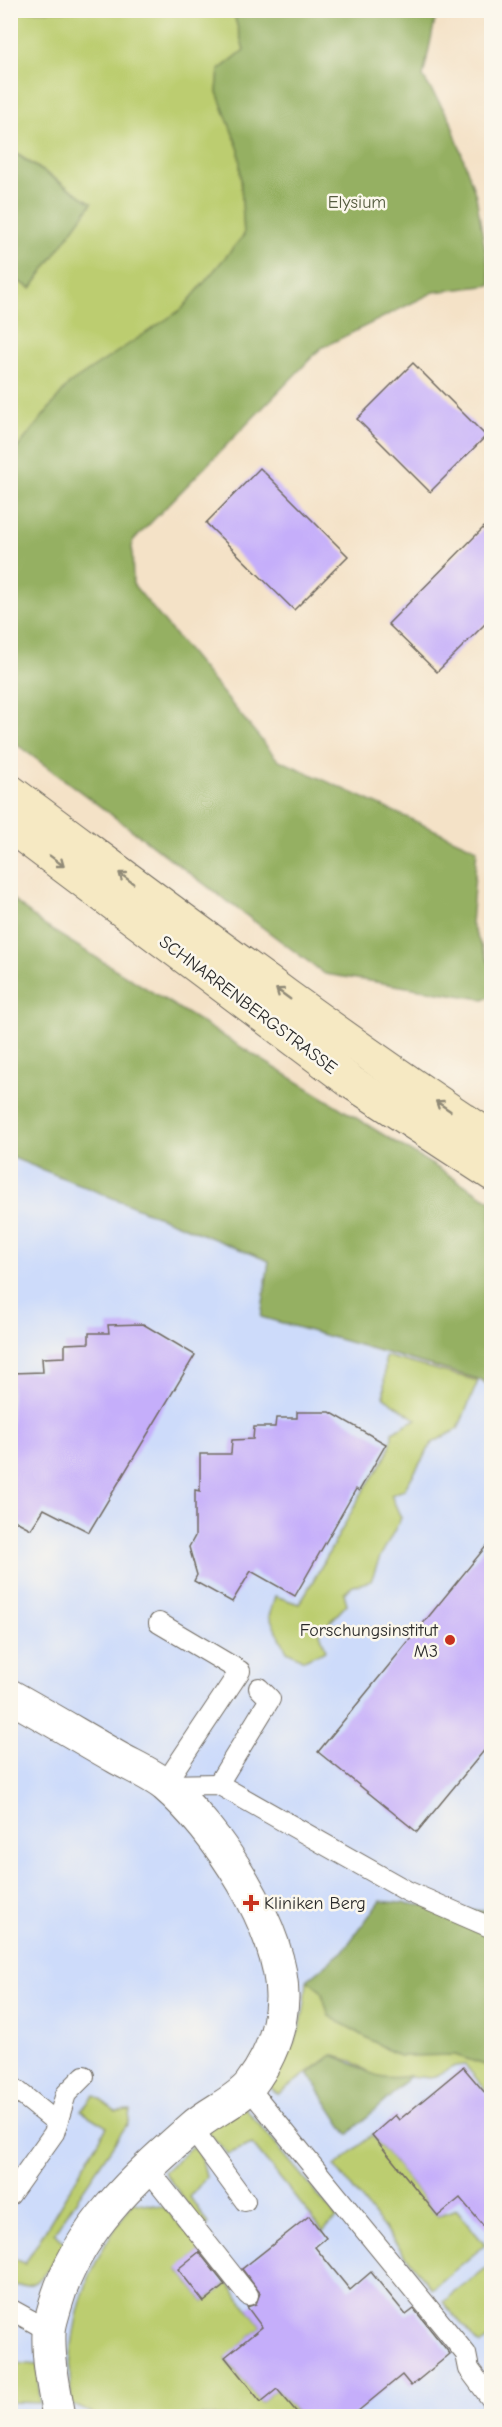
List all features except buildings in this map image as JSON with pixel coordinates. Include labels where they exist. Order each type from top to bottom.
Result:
[{"type":"street","name":"SCHNARRENBERGSTRASSE","points":[[10,791],[187,924],[381,1064],[492,1138]]},
{"type":"street","name":"SCHNARRENBERGSTRASSE","points":[[10,826],[351,1082],[492,1174]]},
{"type":"street","points":[[10,1696],[164,1785],[209,1832],[230,1860],[268,1933],[279,1971],[282,1998],[278,2030],[268,2056],[248,2087],[195,2125],[148,2169],[102,2216],[78,2248],[62,2280],[48,2330],[51,2374],[59,2416]]},
{"type":"lane","points":[[159,1623],[240,1671],[164,1785]]},
{"type":"lane","points":[[218,1784],[270,1699],[259,1688]]},
{"type":"lane","points":[[164,1785],[218,1784],[407,1891],[492,1928]]},
{"type":"lane","points":[[10,2195],[54,2133],[66,2094],[84,2076]]},
{"type":"lane","points":[[10,2085],[56,2122]]},
{"type":"lane","points":[[248,2087],[466,2354],[469,2369],[492,2400]]},
{"type":"lane","points":[[195,2125],[198,2137],[245,2200]]},
{"type":"lane","points":[[148,2169],[248,2295]]},
{"type":"lane","points":[[10,2309],[48,2330]]},
{"type":"shaded area","name":"Kliniken Berg","points":[[10,1157],[269,1261],[261,1317],[482,1382],[491,1389],[491,2416],[11,2416]]},
{"type":"green space","points":[[11,11],[233,11],[244,50],[219,70],[217,92],[239,150],[244,235],[182,309],[69,384],[11,456],[10,277],[31,288],[92,203],[11,150]]},
{"type":"green space","name":"Elysium","points":[[233,11],[437,11],[423,77],[450,119],[476,196],[491,285],[434,292],[321,348],[132,542],[133,584],[277,759],[477,849],[471,924],[491,967],[491,997],[483,999],[325,974],[11,740],[11,456],[69,384],[182,309],[244,235],[239,150],[217,92],[219,70],[244,50]]},
{"type":"green space","points":[[10,150],[92,203],[31,288],[11,277]]},
{"type":"green space","points":[[11,898],[45,926],[491,1201],[491,1387],[481,1380],[261,1317],[269,1261],[11,1157]]},
{"type":"green space","points":[[385,1356],[478,1381],[458,1429],[432,1443],[404,1490],[391,1495],[401,1518],[380,1557],[371,1581],[353,1586],[344,1593],[347,1604],[320,1633],[326,1650],[304,1660],[287,1651],[269,1616],[275,1596],[299,1604],[362,1493],[386,1457],[392,1432],[416,1419],[384,1397]]},
{"type":"green space","points":[[380,1901],[491,1912],[491,2067],[455,2055],[399,2056],[329,2016],[321,1991],[307,1980],[343,1951]]},
{"type":"green space","points":[[307,1980],[321,1991],[329,2016],[399,2056],[455,2055],[491,2067],[491,2096],[465,2065],[455,2066],[431,2078],[409,2076],[389,2079],[371,2074],[352,2061],[332,2055],[278,2094],[268,2085],[297,2036],[304,2012]]},
{"type":"green space","points":[[332,2055],[377,2075],[396,2078],[409,2076],[348,2135],[308,2074]]},
{"type":"green space","points":[[94,2095],[116,2111],[130,2110],[128,2123],[54,2233],[66,2243],[50,2267],[37,2281],[29,2285],[11,2284],[10,2256],[25,2264],[107,2127],[81,2111]]},
{"type":"green space","points":[[242,2104],[337,2218],[323,2231],[252,2144],[228,2154],[207,2131]]},
{"type":"green space","points":[[372,2135],[438,2216],[456,2209],[485,2245],[432,2289],[335,2166]]},
{"type":"green space","points":[[192,2146],[202,2159],[206,2177],[190,2197],[208,2224],[204,2227],[164,2172]]},
{"type":"green space","points":[[133,2202],[164,2207],[202,2250],[178,2269],[204,2302],[228,2283],[262,2327],[225,2358],[261,2402],[277,2389],[300,2416],[250,2416],[248,2414],[245,2416],[97,2416],[72,2404],[71,2353],[81,2300],[97,2260]]},
{"type":"green space","points":[[491,2264],[491,2336],[480,2345],[443,2302]]},
{"type":"green space","points":[[14,2363],[38,2365],[40,2403],[11,2402],[11,2367]]},
{"type":"place","name":"Forschungsinstitut M3","points":[[450,1640]]},
{"type":"place","name":"Kliniken Berg","points":[[251,1903]]}]
